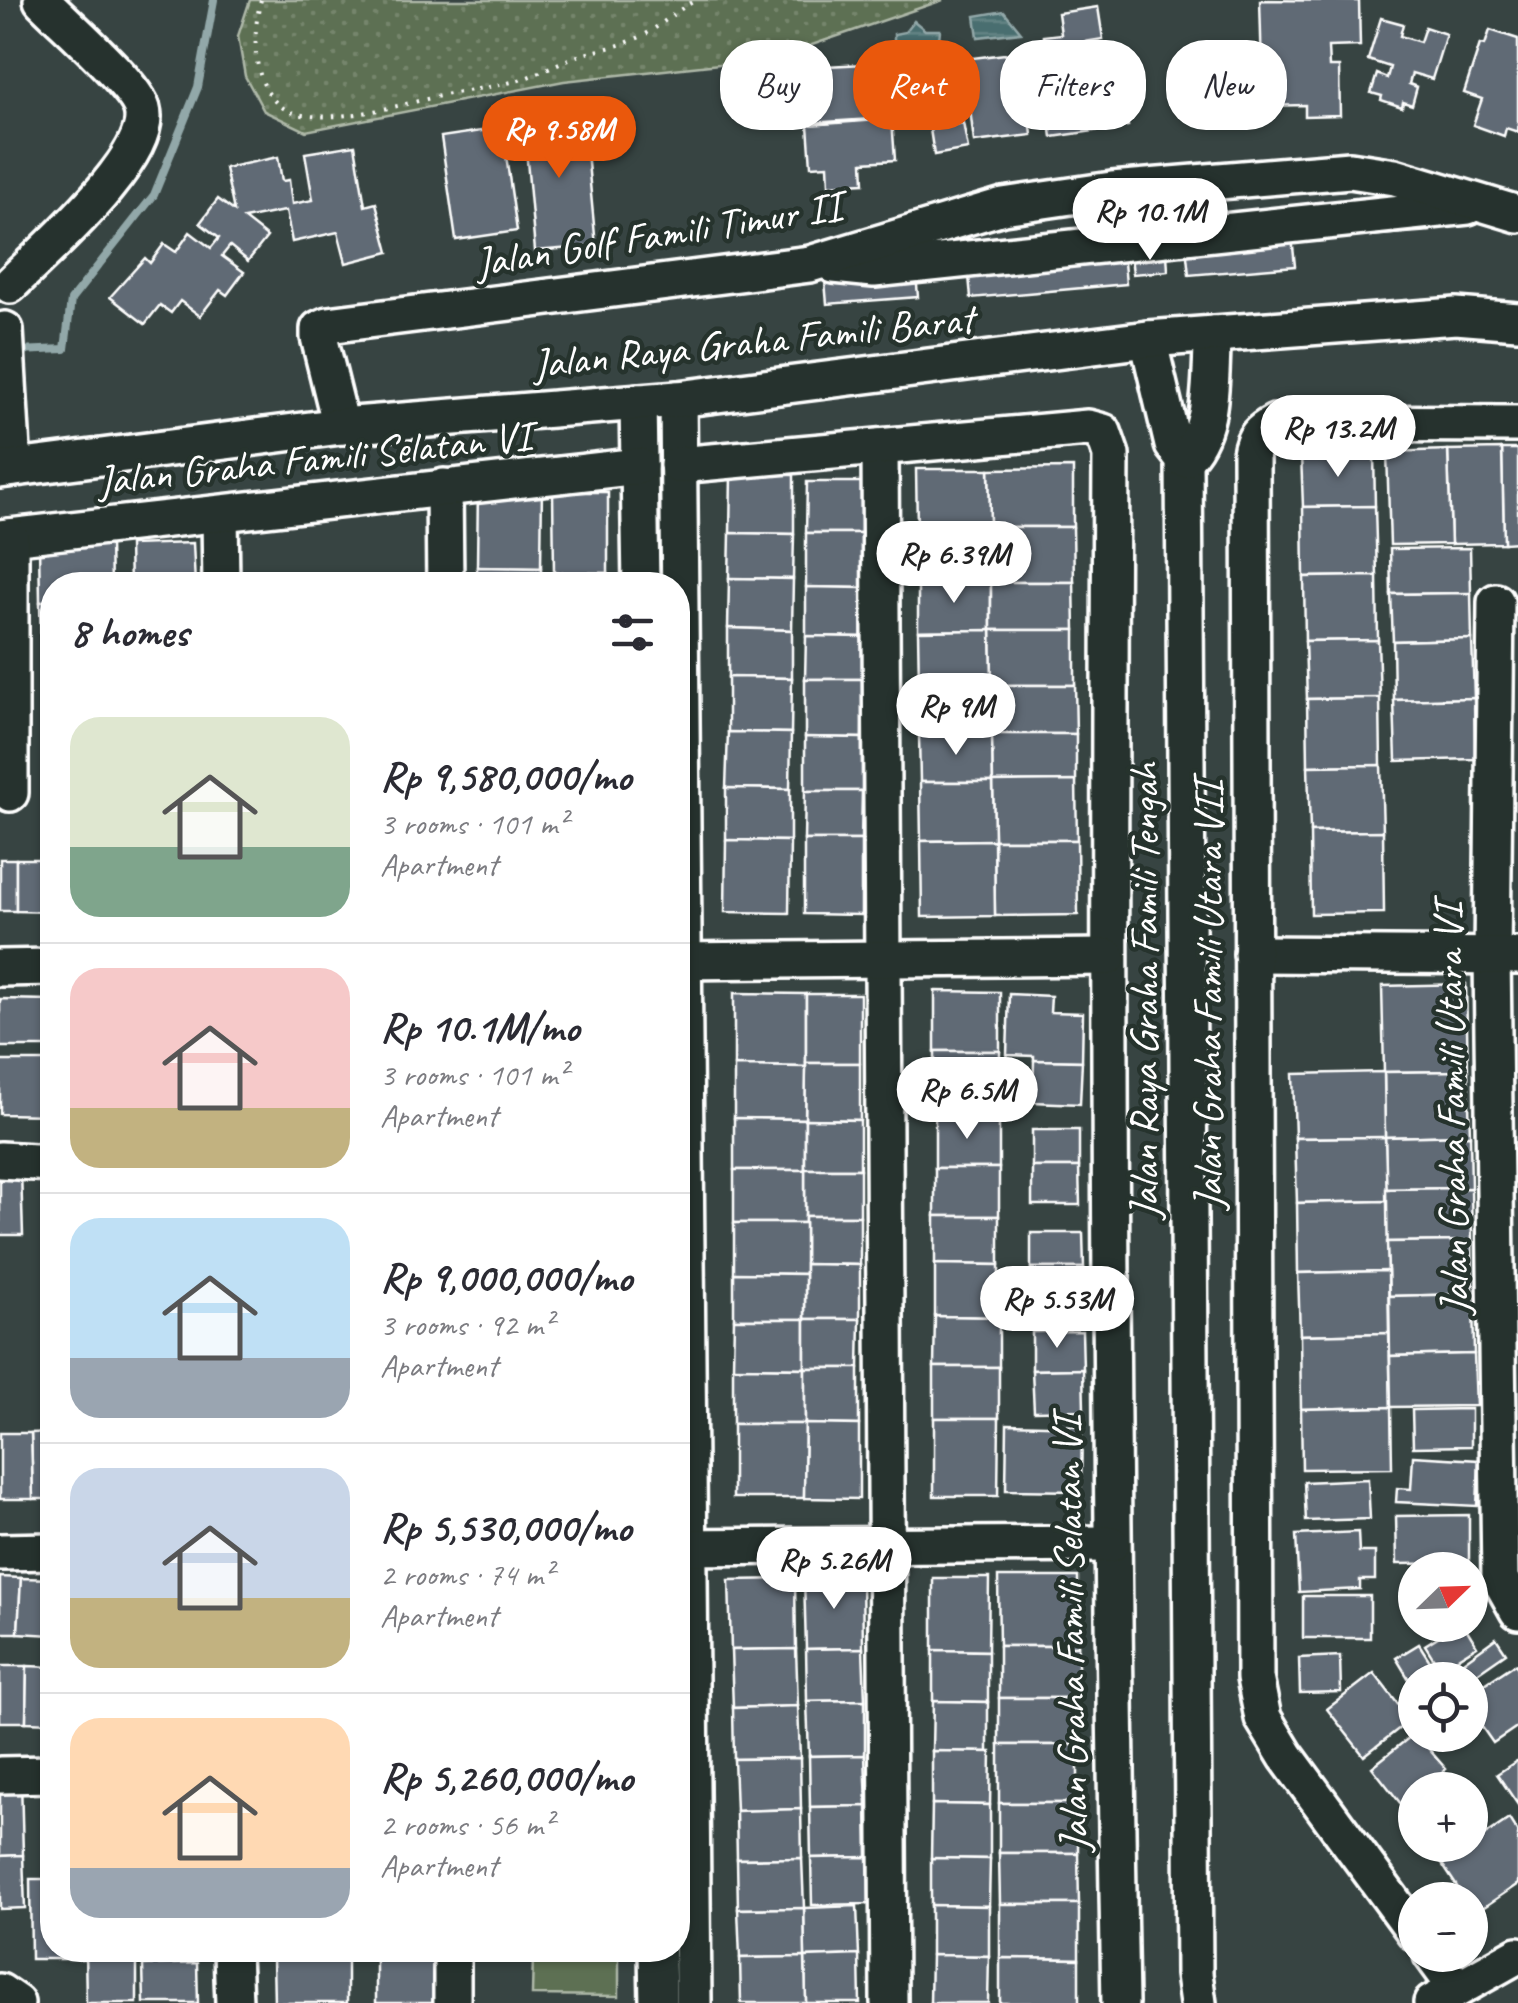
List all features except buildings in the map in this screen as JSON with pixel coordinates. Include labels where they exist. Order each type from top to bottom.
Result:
[{"type":"street","points":[[7,469],[9,391],[4,333],[22,315],[23,304],[18,292],[5,284],[116,175],[135,148],[142,117],[135,95],[42,0]]},
{"type":"street","name":"Jalan Golf Famili Timur II","points":[[341,426],[318,337],[323,326],[810,264],[1003,206],[1112,190],[1350,170],[1394,177],[1501,209]]},
{"type":"street","points":[[810,264],[874,268],[1501,209]]},
{"type":"street","name":"Jalan Raya Graha Famili Barat","points":[[7,469],[341,426],[678,399],[1148,339],[1456,316],[1518,322]]},
{"type":"street","name":"Jalan Raya Graha Famili Tengah","points":[[1184,458],[1199,445],[1206,423],[1213,334]]},
{"type":"street","name":"Jalan Raya Graha Famili Tengah","points":[[1148,339],[1173,445],[1184,458],[1195,2000]]},
{"type":"street","points":[[678,399],[678,572]]},
{"type":"street","points":[[638,402],[641,572]]},
{"type":"street","name":"Jalan Graha Famili Utara VII","points":[[1398,1909],[1286,1756],[1263,1718],[1255,1678],[1251,454],[1252,443],[1261,430],[1275,423],[1518,424]]},
{"type":"street","name":"Jalan Graha Famili Selatan VI","points":[[678,465],[1088,428],[1104,432],[1108,440],[1112,456],[1108,957],[1111,1544],[1120,2003]]},
{"type":"street","points":[[880,447],[889,2003]]},
{"type":"street","name":"Jalan Graha Famili Selatan VI","points":[[5,538],[639,466]]},
{"type":"street","points":[[444,487],[445,572]]},
{"type":"street","points":[[220,514],[220,572]]},
{"type":"street","points":[[5,538],[10,793]]},
{"type":"street","name":"Jalan Graha Famili Utara VI","points":[[1496,602],[1505,956],[1500,1578],[1518,1611]]},
{"type":"street","points":[[1252,954],[1505,956]]},
{"type":"street","points":[[690,961],[1108,957]]},
{"type":"street","points":[[0,968],[40,967]]},
{"type":"street","points":[[0,1160],[40,1162]]},
{"type":"street","points":[[690,1547],[1111,1544]]},
{"type":"street","points":[[0,1552],[40,1551]]},
{"type":"street","points":[[0,1775],[40,1774]]},
{"type":"street","points":[[690,1866],[693,2003]]},
{"type":"street","points":[[1437,1972],[1444,1996],[1518,1955]]},
{"type":"street","points":[[232,1962],[234,2003]]},
{"type":"street","points":[[452,1962],[452,2003]]},
{"type":"street","points":[[657,1962],[658,2003]]},
{"type":"street","points":[[0,1992],[16,2003]]},
{"type":"path","points":[[261,0],[255,26],[261,80],[274,100],[290,112],[310,116],[346,115],[516,81],[570,58],[649,33],[676,10],[697,0]]},
{"type":"green space","points":[[250,0],[943,0],[826,40],[720,40],[720,64],[564,81],[306,131],[264,111],[245,76],[238,36]]},
{"type":"green space","points":[[533,1962],[619,1962],[619,1996],[532,1995]]},
{"type":"water","points":[[1004,11],[1021,32],[978,37],[975,16]]},
{"type":"water","points":[[914,21],[925,30],[940,30],[939,40],[894,40],[894,34],[905,32]]},
{"type":"waterway","points":[[18,351],[65,349],[71,300],[154,195],[198,87],[214,0]]}]
